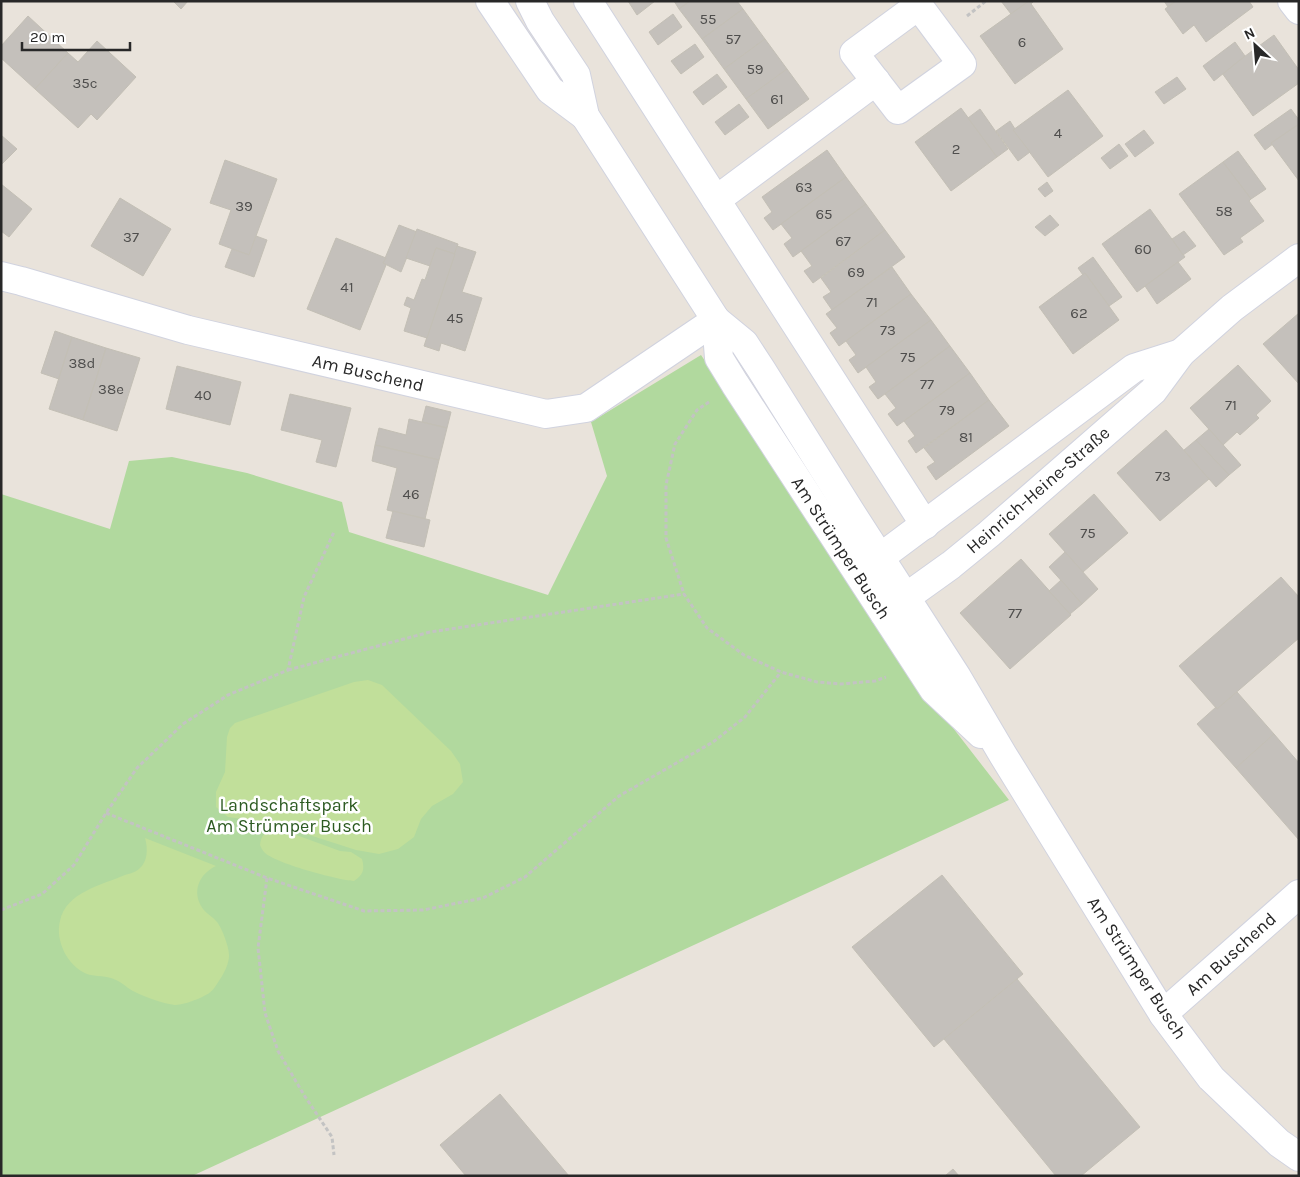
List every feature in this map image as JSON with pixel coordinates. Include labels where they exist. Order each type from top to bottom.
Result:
[{"type":"street","name":"Am Strümper Busch","points":[[490,1],[550,90],[586,116]]},
{"type":"street","name":"Am Strümper Busch","points":[[530,1],[540,21],[576,75],[586,116],[716,320],[744,343],[957,677],[1163,1014],[1211,1078],[1280,1143],[1299,1157]]},
{"type":"street","points":[[588,1],[925,525]]},
{"type":"street","points":[[1292,1],[1299,10]]},
{"type":"street","points":[[917,4],[962,64],[898,110],[876,81],[854,53],[917,4]]},
{"type":"street","points":[[716,200],[876,81]]},
{"type":"street","name":"Heinrich-Heine-Straße","points":[[884,613],[951,565],[989,534],[1153,391],[1181,353],[1232,308],[1299,258]]},
{"type":"street","name":"Am Buschend","points":[[1,276],[188,330],[546,414],[586,408],[716,320]]},
{"type":"street","name":"Am Strümper Busch","points":[[716,320],[719,358],[934,690],[1003,755]]},
{"type":"street","name":"Heinrich-Heine-Straße","points":[[858,574],[1134,368],[1181,353]]},
{"type":"street","name":"Am Buschend","points":[[1163,1014],[1299,894]]},
{"type":"path","points":[[106,813],[267,878],[364,911],[423,910],[483,898],[525,876],[619,796],[713,742],[745,718],[781,672],[744,655],[708,628],[684,594],[666,538],[666,486],[675,444],[697,410],[714,400]]},
{"type":"path","points":[[288,670],[304,597],[334,532]]},
{"type":"path","points":[[1,910],[42,894],[74,865],[137,768],[183,724],[228,694],[288,670],[430,632],[684,594]]},
{"type":"path","points":[[267,878],[258,948],[264,1013],[278,1051],[304,1096],[332,1136],[334,1155]]},
{"type":"green space","name":"Landschaftspark Am Strümper Busch","points":[[701,355],[936,706],[1009,800],[192,1176],[1,1176],[1,494],[110,529],[129,461],[172,457],[247,473],[342,502],[349,532],[548,595],[607,476],[591,422]]},
{"type":"green space","points":[[368,680],[382,685],[451,751],[460,764],[463,782],[453,794],[432,806],[421,819],[414,837],[398,849],[379,854],[356,850],[272,823],[228,817],[216,807],[216,792],[225,772],[227,737],[230,728],[235,723],[354,682]]},
{"type":"green space","points":[[272,828],[280,829],[340,851],[351,852],[362,859],[362,872],[354,881],[346,880],[280,861],[263,851],[260,845],[263,835]]},
{"type":"green space","points":[[145,838],[216,866],[210,869],[201,879],[197,890],[199,903],[221,929],[229,953],[228,961],[224,973],[212,991],[191,1002],[175,1005],[155,1000],[132,991],[113,978],[87,974],[68,959],[61,944],[59,936],[60,921],[69,903],[77,896],[96,886],[138,870],[144,863],[147,855]]},
{"type":"building","points":[[173,1],[188,1],[181,9]]},
{"type":"building","points":[[628,1],[655,1],[637,15]]},
{"type":"building","points":[[674,1],[690,1],[679,9]]},
{"type":"building","points":[[690,1],[737,1],[743,9],[702,39],[679,9]]},
{"type":"building","points":[[1001,1],[1029,1],[1011,14]]},
{"type":"building","points":[[1029,1],[1063,49],[1015,84],[980,36]]},
{"type":"building","points":[[1164,1],[1176,1],[1168,7]]},
{"type":"building","points":[[1176,1],[1249,1],[1253,7],[1206,42],[1194,25],[1183,34],[1165,9]]},
{"type":"building","points":[[743,9],[765,39],[724,69],[702,39]]},
{"type":"building","points":[[673,14],[682,27],[658,45],[649,32]]},
{"type":"building","points":[[28,16],[68,53],[35,89],[1,58],[1,46]]},
{"type":"building","points":[[1274,35],[1299,70],[1299,83],[1253,116],[1222,73]]},
{"type":"building","points":[[765,39],[787,69],[746,99],[724,69]]},
{"type":"building","points":[[97,41],[136,77],[97,120],[91,114],[78,128],[35,89],[68,53],[78,62]]},
{"type":"building","points":[[1235,42],[1245,56],[1214,81],[1203,66]]},
{"type":"building","points":[[695,44],[704,57],[681,74],[671,61]]},
{"type":"building","points":[[787,69],[809,99],[768,129],[746,99]]},
{"type":"building","points":[[717,74],[727,87],[703,105],[693,92]]},
{"type":"building","points":[[1177,77],[1186,89],[1164,104],[1155,92]]},
{"type":"building","points":[[1068,90],[1103,136],[1048,177],[1013,130]]},
{"type":"building","points":[[739,104],[749,117],[725,135],[715,122]]},
{"type":"building","points":[[961,108],[997,157],[951,191],[915,142]]},
{"type":"building","points":[[980,109],[1008,149],[997,157],[968,118]]},
{"type":"building","points":[[1291,109],[1299,120],[1299,124],[1265,150],[1254,135]]},
{"type":"building","points":[[1010,121],[1015,129],[1013,130],[1030,152],[1018,161],[996,131]]},
{"type":"building","points":[[1299,124],[1299,181],[1271,143]]},
{"type":"building","points":[[1144,130],[1154,143],[1135,157],[1125,144]]},
{"type":"building","points":[[1,135],[17,149],[1,165]]},
{"type":"building","points":[[1119,144],[1128,156],[1110,169],[1101,158]]},
{"type":"building","points":[[827,150],[846,177],[773,230],[764,218],[772,212],[762,197]]},
{"type":"building","points":[[1238,151],[1266,189],[1251,199],[1223,162]]},
{"type":"building","points":[[225,160],[277,179],[249,255],[219,244],[231,210],[210,203]]},
{"type":"building","points":[[1223,162],[1251,199],[1249,201],[1264,221],[1240,238],[1243,242],[1224,255],[1179,194]]},
{"type":"building","points":[[846,177],[866,204],[793,257],[784,244],[792,238],[781,224]]},
{"type":"building","points":[[1047,182],[1053,191],[1045,197],[1038,189]]},
{"type":"building","points":[[1,184],[32,209],[9,237],[1,231]]},
{"type":"building","points":[[120,198],[171,229],[143,276],[91,246]]},
{"type":"building","points":[[866,204],[885,230],[813,283],[804,271],[812,266],[801,251]]},
{"type":"building","points":[[1150,209],[1185,257],[1137,292],[1102,244]]},
{"type":"building","points":[[1050,215],[1059,225],[1045,236],[1035,227]]},
{"type":"building","points":[[399,225],[417,232],[401,272],[383,263]]},
{"type":"building","points":[[417,229],[458,244],[455,254],[436,248],[430,266],[406,258]]},
{"type":"building","points":[[885,230],[905,257],[832,310],[823,297],[831,292],[821,278]]},
{"type":"building","points":[[1184,231],[1196,246],[1183,255],[1172,239]]},
{"type":"building","points":[[256,236],[267,240],[254,277],[225,267],[232,249],[249,255]]},
{"type":"building","points":[[336,238],[386,258],[383,263],[386,265],[360,330],[307,309]]},
{"type":"building","points":[[457,246],[476,252],[462,292],[482,298],[465,351],[441,343],[439,351],[424,346]]},
{"type":"building","points":[[436,248],[455,254],[427,338],[404,331],[411,308],[404,305],[407,297],[414,300],[422,279],[425,280]]},
{"type":"building","points":[[1093,257],[1122,297],[1109,306],[1085,273],[1083,275],[1078,268]]},
{"type":"building","points":[[1178,262],[1191,279],[1157,304],[1145,286]]},
{"type":"building","points":[[892,267],[911,294],[839,346],[830,333],[837,328],[826,314]]},
{"type":"building","points":[[1085,273],[1119,320],[1073,354],[1039,307]]},
{"type":"building","points":[[911,294],[931,320],[858,373],[849,360],[856,355],[846,341]]},
{"type":"building","points":[[1299,313],[1299,384],[1263,344]]},
{"type":"building","points":[[931,320],[950,346],[878,399],[869,387],[876,382],[866,367]]},
{"type":"building","points":[[55,331],[72,337],[59,379],[41,373]]},
{"type":"building","points":[[72,337],[106,348],[83,420],[49,409]]},
{"type":"building","points":[[950,346],[970,373],[897,426],[888,414],[896,408],[885,394]]},
{"type":"building","points":[[106,348],[140,358],[117,431],[83,420]]},
{"type":"building","points":[[1238,365],[1271,401],[1256,415],[1259,418],[1240,435],[1237,432],[1223,445],[1190,408]]},
{"type":"building","points":[[177,366],[241,382],[230,425],[166,409]]},
{"type":"building","points":[[970,373],[989,400],[916,453],[908,441],[915,436],[904,421]]},
{"type":"building","points":[[290,394],[351,408],[336,467],[316,462],[322,440],[281,430]]},
{"type":"building","points":[[989,400],[1009,426],[936,480],[927,467],[935,462],[924,448]]},
{"type":"building","points":[[426,406],[451,412],[447,428],[422,422]]},
{"type":"building","points":[[409,419],[447,428],[439,460],[375,445],[379,428],[406,435]]},
{"type":"building","points":[[1209,429],[1241,465],[1229,475],[1196,440]]},
{"type":"building","points":[[1166,430],[1209,479],[1160,521],[1117,473]]},
{"type":"building","points":[[1196,440],[1229,475],[1216,487],[1184,450]]},
{"type":"building","points":[[375,445],[439,460],[425,519],[387,510],[397,468],[372,461]]},
{"type":"building","points":[[1094,494],[1128,533],[1083,572],[1049,534]]},
{"type":"building","points":[[393,511],[430,520],[424,547],[386,538]]},
{"type":"building","points":[[1065,552],[1098,589],[1082,604],[1049,567]]},
{"type":"building","points":[[1021,559],[1071,615],[1010,669],[960,613]]},
{"type":"building","points":[[1281,577],[1299,597],[1299,638],[1217,709],[1179,666]]},
{"type":"building","points":[[1061,580],[1082,604],[1070,614],[1049,591]]},
{"type":"building","points":[[1237,692],[1274,734],[1236,768],[1197,724]]},
{"type":"building","points":[[1274,734],[1299,763],[1299,840],[1236,768]]},
{"type":"building","points":[[942,875],[1023,974],[934,1047],[852,947]]},
{"type":"building","points":[[1017,979],[1140,1127],[1081,1176],[1056,1176],[944,1039]]},
{"type":"building","points":[[500,1094],[569,1176],[466,1176],[440,1145]]},
{"type":"building","points":[[953,1169],[959,1176],[945,1176]]}]
